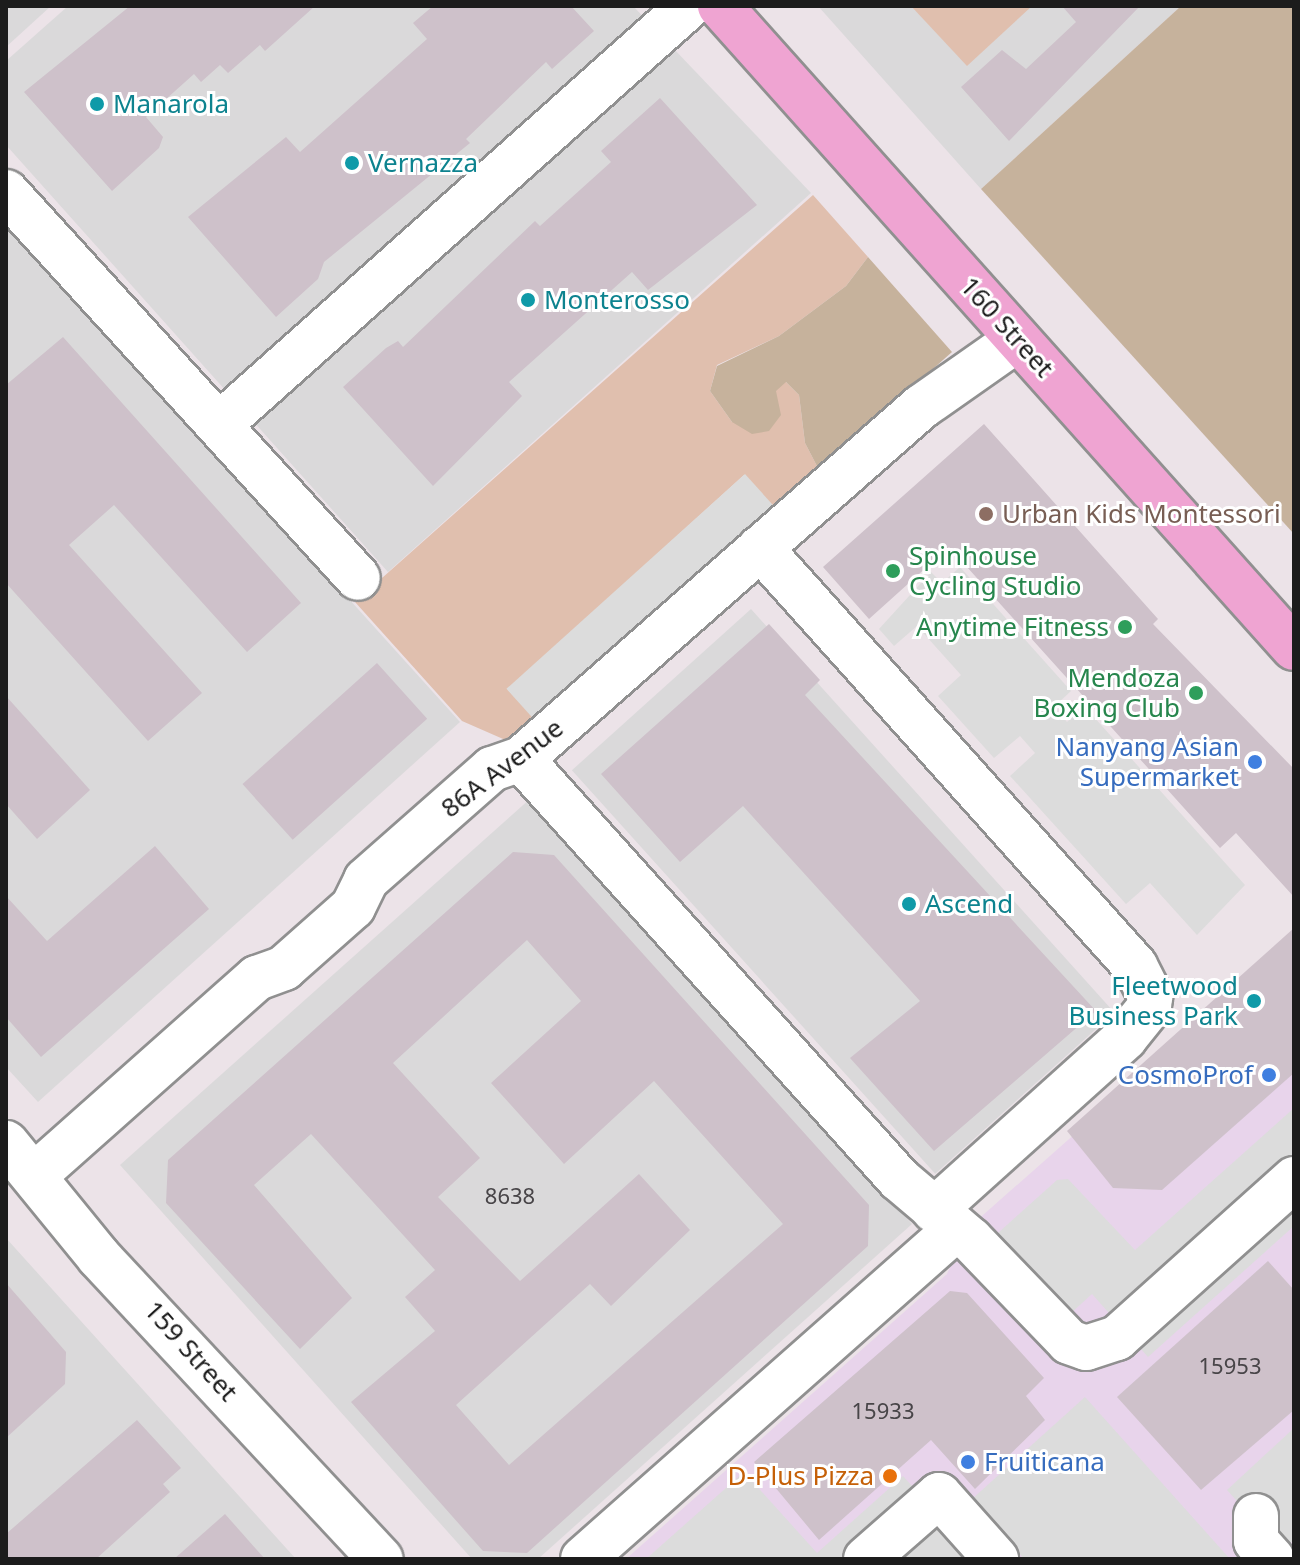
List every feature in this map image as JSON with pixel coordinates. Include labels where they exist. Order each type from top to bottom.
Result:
[{"type":"main road","name":"160 Street","points":[[720,6],[1294,648]]},
{"type":"street","points":[[219,425],[689,6]]},
{"type":"street","points":[[6,192],[358,578]]},
{"type":"street","name":"86A Avenue","points":[[35,1175],[257,978],[284,968],[353,907],[366,880],[492,769],[521,759],[921,407],[1018,339]]},
{"type":"street","points":[[610,1550],[946,1219],[1125,1038],[1149,1008],[1150,996],[1135,966],[760,548]]},
{"type":"street","points":[[521,759],[946,1219],[1049,1326],[1086,1348],[1117,1338],[1287,1199]]},
{"type":"street","name":"159 Street","points":[[6,1143],[99,1257],[381,1559]]},
{"type":"street","points":[[866,1559],[939,1495],[996,1559]]},
{"type":"street","points":[[1256,1516],[1256,1541],[1272,1559]]},
{"type":"shaded area","points":[[6,6],[51,6],[6,47]]},
{"type":"shaded area","points":[[68,6],[633,6],[811,193],[388,572],[6,145],[6,61]]},
{"type":"shaded area","points":[[818,6],[1181,6],[981,189]]},
{"type":"shaded area","points":[[911,6],[1032,6],[967,66]]},
{"type":"shaded area","points":[[1181,6],[1294,6],[1294,534],[981,189]]},
{"type":"shaded area","points":[[813,195],[868,257],[846,286],[779,336],[717,365],[710,391],[732,422],[785,381],[799,395],[805,443],[819,470],[776,509],[744,475],[508,690],[537,721],[512,743],[462,721],[355,602]]},
{"type":"shaded area","points":[[6,219],[460,722],[38,1102],[6,1067]]},
{"type":"shaded area","points":[[868,257],[952,352],[819,470],[805,443],[799,395],[786,382],[776,391],[781,415],[769,431],[752,434],[732,422],[710,391],[717,366],[779,336],[846,286]]},
{"type":"shaded area","points":[[745,474],[776,509],[538,724],[506,689]]},
{"type":"shaded area","points":[[960,567],[1071,691],[1054,707],[1067,722],[1084,706],[1245,885],[1197,935],[1150,883],[1126,904],[1010,776],[1035,753],[1020,736],[994,758],[938,696],[961,675],[917,626],[894,646],[879,629],[931,572],[942,583]]},
{"type":"shaded area","name":"Ascend","points":[[751,609],[1114,1013],[935,1174],[572,770]]},
{"type":"shaded area","points":[[531,798],[912,1224],[538,1559],[472,1559],[120,1165]]},
{"type":"shaded area","points":[[1294,940],[1294,1559],[626,1559],[947,1274],[965,1231]]},
{"type":"shaded area","points":[[1294,1108],[1294,1226],[1148,1357],[1092,1294],[1070,1314],[998,1233],[1057,1180],[1068,1179],[1135,1250]]},
{"type":"shaded area","points":[[6,1238],[126,1371],[296,1559],[6,1559]]},
{"type":"shaded area","points":[[1085,1397],[1230,1559],[1024,1559],[971,1500]]},
{"type":"shaded area","points":[[1294,1428],[1294,1540],[1282,1551],[1227,1490]]},
{"type":"shaded area","points":[[744,1472],[817,1553],[903,1476],[978,1559],[646,1559]]},
{"type":"building","name":"Manarola","points":[[130,6],[315,6],[265,51],[260,45],[228,73],[220,65],[201,82],[194,74],[146,117],[163,137],[159,148],[112,191],[24,92]]},
{"type":"building","name":"Vernazza","points":[[433,6],[571,6],[594,31],[552,69],[546,62],[466,139],[470,143],[324,262],[318,279],[276,317],[188,217],[286,137],[300,152],[427,39],[413,23]]},
{"type":"building","points":[[1062,6],[1140,6],[1009,141],[961,87],[1002,50],[1026,69],[1076,22]]},
{"type":"building","name":"Monterosso","points":[[660,98],[757,205],[648,290],[632,272],[509,382],[522,396],[433,486],[343,387],[386,348],[398,341],[403,347],[535,221],[540,226],[611,162],[601,151]]},
{"type":"building","points":[[63,337],[301,603],[247,652],[114,505],[69,545],[202,693],[148,741],[6,583],[6,385]]},
{"type":"building","points":[[984,424],[1158,619],[1153,624],[1294,769],[1294,897],[1236,833],[1220,848],[949,547],[869,619],[823,567]]},
{"type":"building","name":"Ascend","points":[[769,624],[820,680],[805,695],[1096,1011],[934,1151],[850,1058],[920,1001],[743,806],[680,862],[601,774]]},
{"type":"building","points":[[377,663],[427,719],[293,840],[242,784]]},
{"type":"building","points":[[6,696],[90,790],[37,839],[6,804]]},
{"type":"building","points":[[155,846],[209,909],[41,1057],[6,1017],[6,896],[47,941]]},
{"type":"building","points":[[513,852],[554,855],[869,1205],[868,1246],[527,1553],[483,1551],[351,1402],[435,1331],[405,1297],[435,1270],[311,1134],[254,1185],[352,1298],[300,1349],[166,1203],[168,1160]],"holes":[[[527,940],[581,1001],[491,1083],[564,1164],[654,1081],[783,1224],[509,1465],[456,1405],[590,1284],[611,1306],[690,1230],[639,1174],[520,1281],[438,1197],[480,1158],[393,1063]]]},
{"type":"building","name":"Fleetwood Business Park","points":[[1294,928],[1294,1073],[1162,1190],[1113,1188],[1067,1131]]},
{"type":"building","points":[[1268,1261],[1294,1290],[1294,1410],[1201,1490],[1117,1397]]},
{"type":"building","points":[[6,1283],[66,1352],[65,1384],[6,1438]]},
{"type":"building","points":[[950,1291],[967,1293],[1044,1378],[1026,1396],[1045,1420],[975,1489],[931,1440],[819,1540],[754,1462]]},
{"type":"building","points":[[137,1420],[181,1468],[163,1484],[170,1492],[96,1559],[6,1559],[6,1534]]},
{"type":"building","points":[[225,1514],[265,1559],[174,1559]]},
{"type":"place","name":"Manarola","points":[[97,104]]},
{"type":"place","name":"Vernazza","points":[[352,163]]},
{"type":"place","name":"Monterosso","points":[[528,300]]},
{"type":"place","name":"Urban Kids Montessori","points":[[986,514]]},
{"type":"place","name":"Spinhouse Cycling Studio","points":[[893,571]]},
{"type":"place","name":"Anytime Fitness","points":[[1125,627]]},
{"type":"place","name":"Mendoza Boxing Club","points":[[1196,693]]},
{"type":"place","name":"Nanyang Asian Supermarket","points":[[1255,762]]},
{"type":"place","name":"Ascend","points":[[909,904]]},
{"type":"place","name":"Fleetwood Business Park","points":[[1254,1001]]},
{"type":"place","name":"CosmoProf","points":[[1269,1075]]},
{"type":"place","name":"Fruiticana","points":[[968,1462]]},
{"type":"place","name":"D-Plus Pizza","points":[[890,1476]]}]
